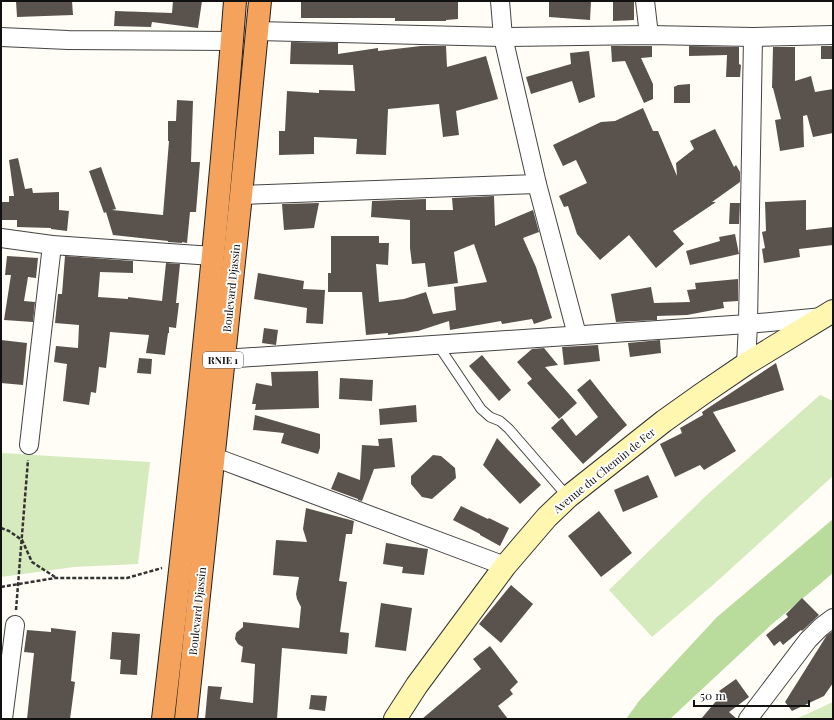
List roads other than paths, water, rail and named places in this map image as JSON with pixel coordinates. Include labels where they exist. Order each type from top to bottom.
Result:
[{"type":"highway","name":"Boulevard Djassin","points":[[164,719],[213,256],[235,1]]},
{"type":"highway","name":"Boulevard Djassin","points":[[186,719],[260,1]]},
{"type":"street","points":[[500,1],[504,37],[537,184],[578,335]]},
{"type":"street","points":[[645,1],[648,35]]},
{"type":"street","points":[[257,32],[504,37],[648,35],[753,37],[833,35]]},
{"type":"street","points":[[1,37],[68,40],[232,40]]},
{"type":"street","points":[[746,364],[753,37]]},
{"type":"street","points":[[241,195],[537,184]]},
{"type":"street","points":[[1,238],[52,245],[213,256]]},
{"type":"street","points":[[29,445],[52,245]]},
{"type":"street","points":[[223,360],[748,324],[828,314]]},
{"type":"street","name":"Avenue du Chemin de Fer","points":[[395,719],[505,566],[547,517],[568,497],[664,421],[746,364],[828,314]]},
{"type":"street","points":[[214,457],[505,566]]},
{"type":"street","points":[[748,719],[808,640],[833,618]]},
{"type":"street","points":[[3,719],[15,625]]},
{"type":"lane","points":[[438,345],[481,409],[490,417],[509,428],[568,497]]}]
